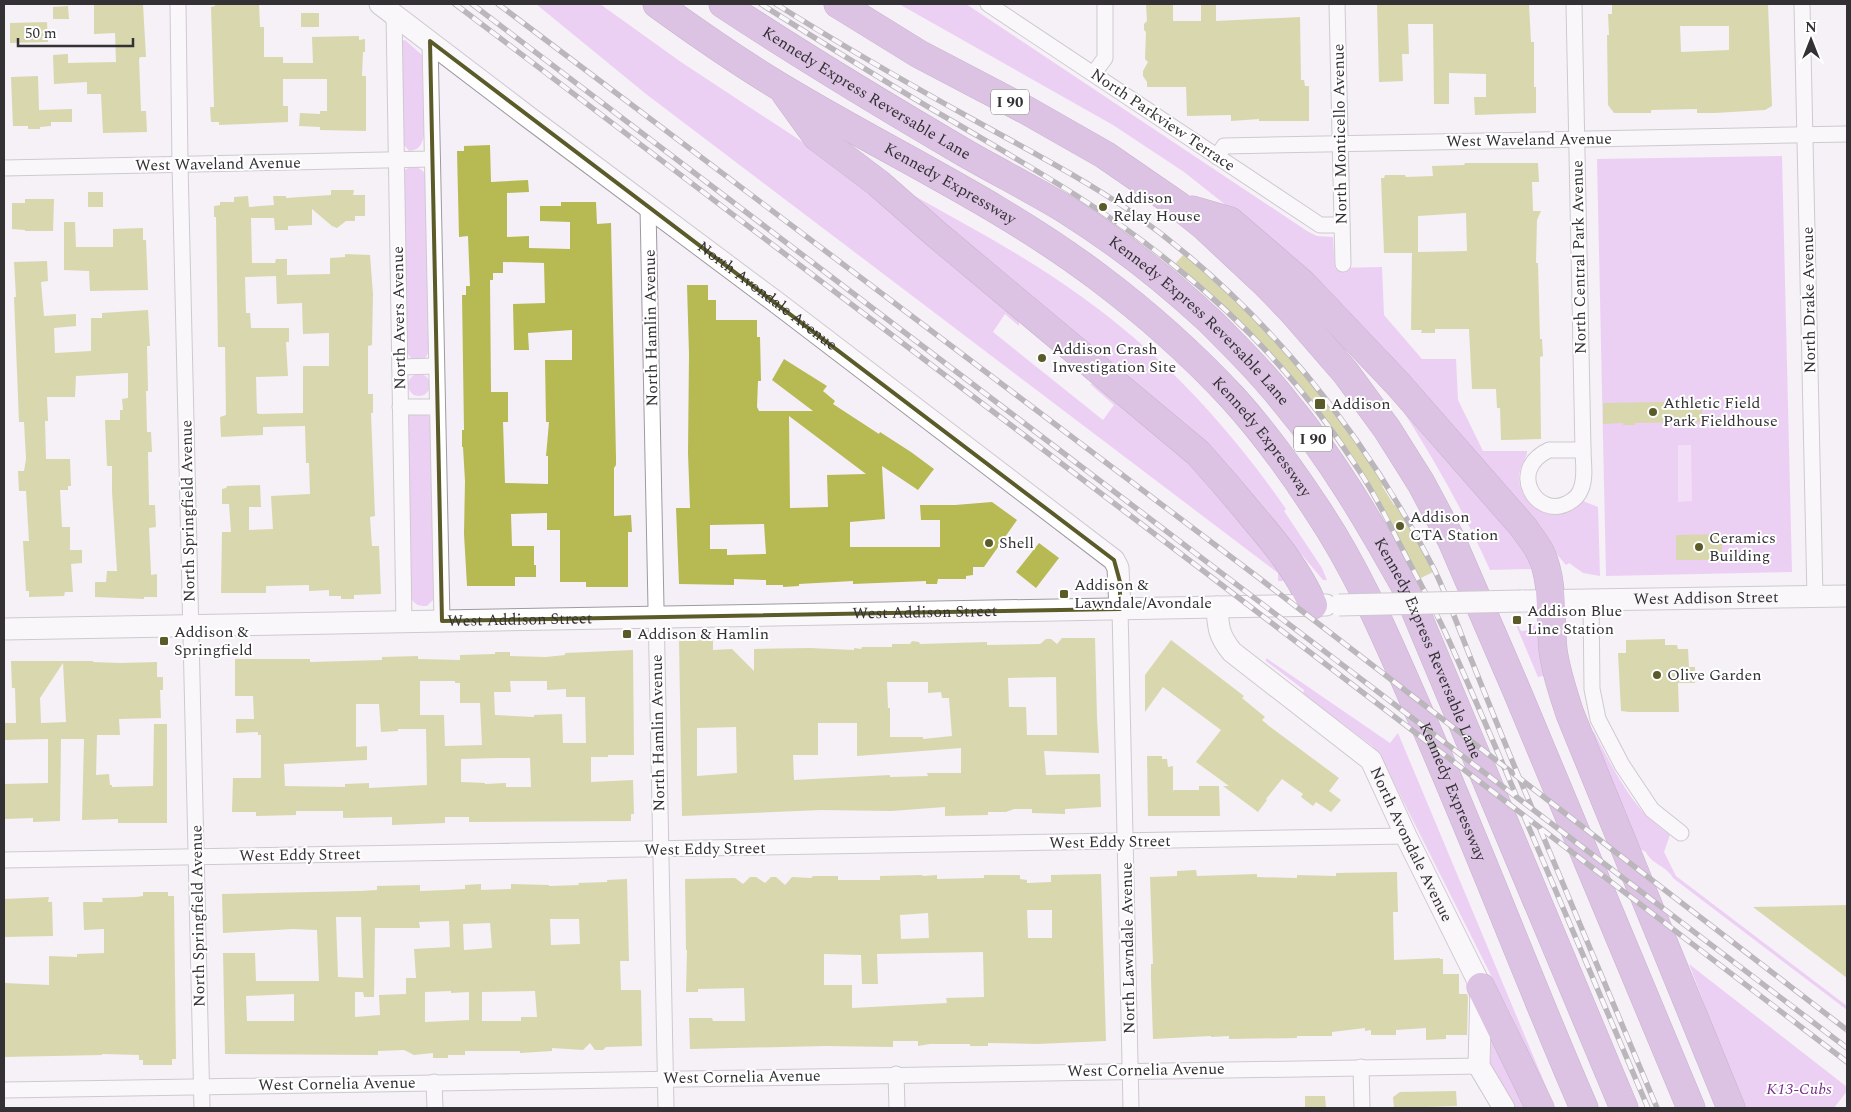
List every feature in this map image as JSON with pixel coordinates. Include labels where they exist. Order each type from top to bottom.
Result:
[{"type":"highway","name":"Kennedy Expressway","points":[[657,4],[781,87],[988,206],[1096,275],[1185,349],[1254,422],[1320,514],[1350,564],[1386,634],[1452,787],[1584,1108]]},
{"type":"highway","name":"Kennedy Express Reversable Lane","points":[[723,4],[815,64],[1065,210],[1118,246],[1162,280],[1208,320],[1247,358],[1286,402],[1328,459],[1372,527],[1405,586],[1624,1108]]},
{"type":"highway","name":"I 90","points":[[838,4],[919,54],[1026,110],[1105,155],[1179,206],[1204,226],[1293,312],[1346,373],[1387,429],[1421,483],[1452,541],[1691,1108]]},
{"type":"highway","points":[[781,87],[817,137],[878,182],[936,234],[1198,453],[1284,553],[1304,585],[1326,605]]},
{"type":"highway","points":[[1179,206],[1230,222],[1302,283],[1334,314],[1398,384],[1524,528],[1541,554],[1547,572],[1551,600],[1557,674],[1570,714],[1731,1108]]},
{"type":"highway","points":[[1481,987],[1540,1108]]},
{"type":"street","name":"North Springfield Avenue","points":[[178,4],[202,1108]]},
{"type":"street","name":"North Parkview Terrace","points":[[988,4],[1320,225],[1342,225]]},
{"type":"street","points":[[1094,73],[1105,58],[1105,4]]},
{"type":"street","name":"North Monticello Avenue","points":[[1337,4],[1343,264]]},
{"type":"street","name":"North Central Park Avenue","points":[[1574,4],[1583,450]]},
{"type":"street","name":"North Drake Avenue","points":[[1802,4],[1815,597]]},
{"type":"street","name":"North Avondale Avenue","points":[[387,9],[1114,560],[1118,568],[1120,609]]},
{"type":"street","name":"North Avers Avenue","points":[[387,9],[396,160],[404,622]]},
{"type":"street","points":[[430,41],[442,621]]},
{"type":"street","name":"West Waveland Avenue","points":[[1217,157],[1224,146],[1847,134]]},
{"type":"street","name":"West Waveland Avenue","points":[[4,168],[432,159]]},
{"type":"street","name":"North Hamlin Avenue","points":[[648,207],[666,1108]]},
{"type":"street","points":[[400,367],[436,366]]},
{"type":"street","points":[[400,407],[438,407]]},
{"type":"street","name":"West Addison Street","points":[[4,629],[1847,596]]},
{"type":"street","points":[[1591,600],[1592,689],[1598,719],[1622,765],[1652,810],[1681,833]]},
{"type":"street","name":"North Avondale Avenue","points":[[1217,607],[1218,628],[1222,640],[1232,652],[1371,760],[1406,836],[1481,987],[1479,1066]]},
{"type":"street","name":"North Lawndale Avenue","points":[[1120,609],[1131,1108]]},
{"type":"street","name":"West Eddy Street","points":[[4,860],[1406,836]]},
{"type":"street","points":[[1479,1066],[1504,1108]]},
{"type":"street","name":"West Cornelia Avenue","points":[[4,1090],[1130,1070],[1479,1066]]},
{"type":"street","points":[[1361,1067],[1362,1108]]},
{"type":"street","points":[[896,1074],[897,1108]]},
{"type":"street","points":[[434,1082],[435,1108]]},
{"type":"highlighted area","points":[[430,41],[1114,560],[1120,582],[1120,609],[442,621]]},
{"type":"green space","points":[[536,4],[600,4],[681,62],[848,172],[1019,322],[1019,326],[1005,314],[993,332],[1103,420],[1114,405],[1090,384],[1104,392],[1204,475],[1281,566],[1283,581],[1278,581],[1278,573],[646,94]]},
{"type":"green space","points":[[899,4],[966,4],[1307,231],[1317,236],[1333,237],[1335,268],[1382,267],[1384,315],[1422,359],[1456,359],[1458,400],[1483,451],[1527,451],[1519,480],[1527,500],[1544,512],[1554,514],[1565,513],[1574,509],[1583,501],[1598,507],[1600,576],[1583,573],[1569,563],[1566,565],[1535,528],[1246,221],[1184,172],[1113,125]]},
{"type":"green space","points":[[405,40],[422,55],[424,135],[419,146],[409,151],[401,141],[401,41]]},
{"type":"green space","points":[[1782,156],[1792,572],[1606,576],[1597,159]]},
{"type":"green space","points":[[417,167],[426,176],[430,349],[425,359],[414,361],[406,352],[404,171],[408,168]]},
{"type":"green space","points":[[904,190],[994,241],[1061,282],[1140,343],[1193,394],[1242,450],[1286,509],[1284,511],[1322,568],[1327,580],[1323,580],[1200,436]]},
{"type":"green space","points":[[419,374],[427,377],[430,385],[427,393],[419,396],[411,393],[408,385],[411,377]]},
{"type":"green space","points":[[1400,406],[1478,487],[1529,559],[1531,569],[1490,570],[1448,486]]},
{"type":"green space","points":[[423,412],[431,420],[435,591],[433,600],[427,606],[417,604],[410,597],[408,416],[411,413]]},
{"type":"green space","points":[[1535,624],[1547,675],[1538,677],[1516,625],[1518,625],[1521,631],[1532,630],[1532,625]]},
{"type":"green space","points":[[1266,658],[1390,743],[1398,733],[1555,1108],[1553,1108],[1510,1013],[1380,755],[1371,745],[1303,694],[1304,690],[1266,661]]},
{"type":"green space","points":[[1594,732],[1629,794],[1649,818],[1670,835],[1664,852],[1676,876],[1847,1006],[1847,1010],[1673,878],[1651,859],[1646,852],[1640,849],[1592,733]]},
{"type":"green space","name":"K13-Cubs","points":[[1689,964],[1847,1087],[1847,1091],[1834,1108],[1743,1108],[1703,1011],[1705,1006]]},
{"type":"green space","points":[[1489,1030],[1530,1108],[1514,1108],[1488,1062],[1491,1056]]},
{"type":"shaded area","points":[[1678,445],[1691,445],[1692,501],[1678,502]]},
{"type":"building","points":[[94,4],[143,4],[146,57],[140,57],[139,59],[141,111],[146,111],[147,132],[103,133],[101,94],[87,94],[87,82],[54,84],[53,55],[68,54],[68,63],[116,62],[115,33],[94,34]]},
{"type":"building","points":[[215,4],[259,4],[260,27],[264,27],[264,57],[283,57],[283,63],[313,63],[312,37],[359,36],[359,40],[365,39],[362,76],[366,76],[366,131],[320,130],[320,127],[299,126],[300,113],[320,114],[320,111],[327,111],[327,79],[283,79],[283,106],[288,106],[288,122],[219,125],[219,122],[211,122],[210,107],[214,107],[211,7],[215,6]]},
{"type":"building","points":[[1146,4],[1173,4],[1173,21],[1201,21],[1201,4],[1216,4],[1216,21],[1300,17],[1301,80],[1304,80],[1305,86],[1309,86],[1309,121],[1259,121],[1259,119],[1231,121],[1231,115],[1187,116],[1186,87],[1147,87],[1147,82],[1143,76],[1143,71],[1148,62],[1145,59],[1146,32],[1144,30],[1144,24],[1147,21]]},
{"type":"building","points":[[1377,4],[1529,4],[1531,42],[1534,42],[1536,113],[1475,115],[1474,97],[1486,97],[1486,74],[1449,73],[1449,104],[1434,104],[1433,24],[1408,24],[1409,54],[1402,54],[1403,81],[1379,82]]},
{"type":"building","points":[[1612,4],[1768,4],[1772,106],[1765,110],[1715,113],[1697,113],[1697,109],[1651,110],[1651,113],[1614,113],[1608,105],[1607,35],[1609,35],[1608,14],[1612,14]],"holes":[[[1680,26],[1729,26],[1729,50],[1681,52]]]},
{"type":"building","points":[[68,6],[69,19],[53,19],[53,7]]},
{"type":"building","points":[[301,13],[319,13],[319,27],[301,27]]},
{"type":"building","points":[[47,22],[48,42],[10,43],[10,23]]},
{"type":"building","points":[[38,76],[39,110],[72,109],[72,122],[51,122],[51,126],[40,127],[40,129],[28,129],[28,126],[13,126],[11,77]]},
{"type":"building","points":[[490,145],[491,182],[528,180],[529,192],[507,193],[507,237],[529,236],[529,248],[570,249],[570,222],[540,221],[540,206],[561,206],[561,202],[596,202],[597,224],[611,223],[616,458],[614,468],[614,516],[631,515],[632,532],[628,532],[628,587],[586,587],[586,582],[560,582],[560,530],[547,530],[547,513],[511,514],[512,546],[534,546],[536,577],[515,577],[515,586],[467,586],[464,534],[465,481],[462,447],[462,430],[464,430],[462,295],[466,295],[466,286],[470,286],[468,236],[459,237],[457,151],[464,151],[464,146]],"holes":[[[503,262],[544,263],[545,303],[513,304],[514,350],[529,350],[528,333],[572,330],[572,360],[545,360],[546,422],[549,422],[546,456],[548,456],[548,484],[505,483],[503,422],[508,422],[508,392],[491,392],[490,280],[493,280],[493,273],[503,273]]]},
{"type":"building","points":[[1465,163],[1538,163],[1539,182],[1532,182],[1533,211],[1541,211],[1537,220],[1536,263],[1538,263],[1540,339],[1542,339],[1543,356],[1540,357],[1541,439],[1501,440],[1500,408],[1497,408],[1496,389],[1472,389],[1469,329],[1435,329],[1435,333],[1421,333],[1422,330],[1411,330],[1412,253],[1384,253],[1381,178],[1384,178],[1385,175],[1405,175],[1406,177],[1433,176],[1432,166],[1464,165]],"holes":[[[1466,213],[1467,251],[1418,252],[1418,216]]]},
{"type":"building","points":[[331,190],[354,190],[353,195],[365,195],[365,216],[355,216],[355,221],[346,221],[337,228],[312,209],[312,225],[288,226],[288,230],[275,230],[274,218],[251,218],[252,263],[275,263],[276,259],[287,259],[287,275],[330,274],[330,258],[345,257],[345,254],[370,255],[373,294],[372,345],[368,346],[368,394],[373,394],[373,413],[371,413],[375,516],[370,517],[372,546],[379,546],[381,594],[354,595],[354,599],[341,599],[341,596],[329,596],[329,590],[309,591],[309,585],[266,586],[266,593],[221,593],[222,532],[231,532],[229,504],[222,504],[222,489],[227,486],[260,485],[261,507],[249,507],[249,530],[273,529],[271,496],[310,494],[309,463],[306,463],[305,426],[263,427],[263,435],[221,437],[220,417],[226,415],[225,347],[218,347],[216,217],[214,217],[214,206],[220,205],[220,202],[234,202],[234,197],[248,196],[249,207],[274,205],[273,196],[286,196],[286,198],[331,195]],"holes":[[[276,276],[277,304],[302,303],[303,334],[329,333],[329,366],[303,366],[303,413],[257,413],[256,377],[288,376],[286,342],[289,342],[289,328],[251,328],[250,313],[246,313],[245,277]]]},
{"type":"building","points":[[88,192],[103,192],[103,207],[88,207]]},
{"type":"building","points":[[25,199],[54,199],[53,231],[12,229],[12,203],[25,203]]},
{"type":"building","points":[[64,222],[75,222],[76,247],[113,247],[113,229],[143,228],[143,240],[146,240],[148,290],[90,291],[89,271],[64,270]]},
{"type":"building","points":[[1185,253],[1234,296],[1273,336],[1315,384],[1342,419],[1386,484],[1382,486],[1394,505],[1397,504],[1433,572],[1419,579],[1373,492],[1308,401],[1261,347],[1220,306],[1174,265]]},
{"type":"building","points":[[47,261],[48,281],[41,282],[44,316],[76,314],[76,326],[54,328],[55,353],[91,351],[91,318],[102,318],[102,313],[148,310],[150,346],[147,346],[147,432],[151,432],[152,452],[148,452],[149,505],[155,505],[156,527],[149,528],[151,575],[157,574],[157,597],[144,597],[144,599],[95,597],[95,582],[106,582],[107,571],[117,571],[112,466],[107,466],[105,420],[120,420],[120,410],[123,410],[122,399],[128,398],[128,373],[76,376],[75,397],[47,397],[48,421],[45,421],[46,459],[70,459],[71,486],[68,486],[68,490],[60,490],[62,527],[70,527],[70,550],[82,550],[82,563],[71,564],[73,592],[65,592],[64,596],[29,597],[29,591],[26,591],[23,541],[29,541],[26,491],[19,491],[18,471],[24,471],[26,459],[24,422],[19,422],[14,262]]},
{"type":"building","points":[[687,285],[708,285],[708,300],[716,300],[716,320],[757,320],[757,337],[760,337],[761,381],[758,381],[757,407],[759,411],[813,411],[772,380],[784,359],[827,386],[823,391],[835,401],[833,404],[879,434],[880,432],[934,469],[918,490],[882,466],[885,519],[850,522],[850,547],[940,547],[940,520],[921,520],[920,505],[992,502],[1017,520],[984,567],[973,567],[973,575],[966,576],[966,579],[938,579],[937,584],[926,584],[926,581],[853,584],[853,581],[799,584],[799,586],[783,587],[783,585],[766,585],[766,580],[734,579],[734,585],[679,584],[676,508],[690,508],[688,453],[689,354]],"holes":[[[789,416],[866,474],[827,475],[828,507],[790,508]],[[764,524],[766,554],[727,555],[727,549],[710,549],[710,525]]]},
{"type":"building","name":"Athletic Field Park Fieldhouse","points":[[1702,401],[1702,422],[1635,423],[1635,425],[1623,425],[1623,423],[1603,424],[1603,403]]},
{"type":"building","name":"Ceramics Building","points":[[1722,534],[1722,560],[1676,560],[1676,535]]},
{"type":"building","name":"Shell","points":[[1039,543],[1059,558],[1036,588],[1016,572]]},
{"type":"building","points":[[1062,638],[1095,638],[1099,753],[1044,751],[1046,775],[1100,774],[1101,807],[1065,809],[1065,814],[1032,813],[1032,809],[1014,809],[1006,812],[988,812],[988,815],[945,816],[945,807],[891,811],[821,810],[682,816],[679,641],[713,640],[713,650],[732,649],[754,671],[754,649],[810,648],[854,650],[854,648],[861,649],[862,647],[892,647],[892,644],[910,644],[912,641],[919,642],[920,644],[987,642],[987,645],[1040,644],[1046,639],[1051,639],[1057,644]],"holes":[[[1056,677],[1057,735],[1027,735],[1026,707],[1009,707],[1008,678]],[[887,682],[928,682],[928,693],[941,692],[942,698],[949,698],[952,736],[923,739],[923,737],[890,737],[890,708],[888,708]],[[818,723],[857,723],[857,756],[961,748],[961,773],[927,773],[928,776],[890,777],[890,775],[794,780],[793,755],[818,755]],[[736,727],[737,773],[697,776],[697,728]]]},
{"type":"building","name":"Olive Garden","points":[[1665,639],[1665,645],[1677,645],[1678,649],[1688,649],[1689,667],[1695,667],[1695,683],[1678,683],[1679,712],[1621,711],[1618,653],[1626,653],[1626,640]]},
{"type":"building","points":[[1171,640],[1244,696],[1242,698],[1265,717],[1262,720],[1269,726],[1339,778],[1329,791],[1341,800],[1331,812],[1316,802],[1313,806],[1301,797],[1303,794],[1282,779],[1258,812],[1223,786],[1229,786],[1196,762],[1221,730],[1163,687],[1145,712],[1145,675]]},
{"type":"building","points":[[633,650],[634,755],[591,757],[591,782],[633,780],[634,814],[631,814],[631,821],[469,822],[469,817],[445,817],[445,823],[392,825],[392,817],[343,818],[343,811],[296,811],[296,815],[256,816],[256,812],[232,812],[233,778],[261,778],[261,735],[258,735],[258,732],[236,733],[236,719],[254,719],[253,696],[235,696],[235,659],[310,659],[310,662],[382,660],[382,657],[418,656],[418,659],[460,660],[460,655],[495,654],[495,652],[510,652],[510,656],[546,657],[565,655],[565,653]],"holes":[[[420,681],[455,681],[455,683],[460,683],[460,703],[480,703],[482,745],[445,746],[444,715],[420,715]],[[510,681],[547,681],[547,690],[566,689],[566,697],[585,697],[586,743],[563,743],[562,714],[534,715],[534,717],[495,715],[494,692],[511,692]],[[356,704],[379,704],[381,732],[398,731],[398,729],[426,729],[427,785],[369,788],[369,783],[345,784],[345,787],[285,786],[284,764],[367,760],[367,746],[356,747]],[[530,758],[531,787],[506,787],[506,783],[461,782],[461,759]]]},
{"type":"building","points":[[11,661],[157,662],[157,677],[163,677],[163,690],[160,690],[161,718],[119,719],[120,735],[97,735],[96,775],[109,774],[112,787],[153,786],[154,724],[167,724],[167,823],[118,823],[118,819],[82,820],[84,739],[61,739],[60,821],[33,822],[33,818],[4,819],[4,784],[48,783],[48,739],[4,740],[4,723],[16,723],[15,688],[12,688]],"holes":[[[63,663],[66,722],[41,723],[40,698]]]},
{"type":"building","points":[[1147,756],[1162,756],[1162,759],[1167,759],[1168,767],[1173,766],[1173,791],[1199,790],[1199,786],[1219,786],[1220,816],[1148,816]]},
{"type":"building","points":[[1196,870],[1197,876],[1257,874],[1257,877],[1297,878],[1297,875],[1336,876],[1336,873],[1397,872],[1398,912],[1393,912],[1394,960],[1440,958],[1443,959],[1443,974],[1459,974],[1459,994],[1467,994],[1468,997],[1467,1035],[1446,1035],[1446,1039],[1426,1040],[1426,1028],[1396,1030],[1396,1035],[1371,1035],[1371,1030],[1365,1031],[1365,1028],[1332,1032],[1332,1036],[1297,1036],[1297,1038],[1229,1039],[1229,1036],[1211,1036],[1153,1039],[1150,877],[1177,876],[1177,871]]},
{"type":"building","points":[[1101,874],[1106,1041],[1037,1044],[988,1043],[988,1046],[930,1044],[918,1046],[918,1041],[893,1041],[893,1047],[825,1046],[690,1049],[689,1018],[712,1018],[713,1021],[745,1021],[744,988],[698,989],[698,992],[686,992],[685,879],[735,878],[743,884],[750,877],[756,877],[765,883],[771,877],[776,877],[785,885],[792,877],[811,878],[813,876],[838,876],[838,880],[880,880],[880,876],[937,875],[937,879],[984,878],[984,875],[1020,875],[1020,879],[1027,880],[1027,883],[1051,882],[1051,875]],"holes":[[[1027,910],[1052,910],[1052,938],[1028,938]],[[928,913],[929,938],[901,939],[900,915]],[[983,952],[984,997],[946,998],[947,1003],[852,1008],[852,985],[824,985],[824,954],[861,955],[862,984],[878,984],[877,954]]]},
{"type":"building","points":[[627,879],[629,961],[620,961],[621,990],[641,990],[642,1046],[606,1047],[603,1050],[595,1050],[590,1043],[583,1050],[552,1048],[552,1051],[520,1053],[520,1051],[465,1051],[465,1055],[448,1055],[448,1058],[433,1058],[433,1053],[414,1055],[404,1050],[378,1051],[378,1055],[225,1054],[223,953],[255,953],[256,981],[319,981],[317,930],[293,929],[223,933],[222,894],[360,891],[377,890],[377,886],[420,885],[420,891],[465,889],[465,885],[481,884],[481,890],[511,889],[511,884],[579,885],[578,883],[607,882],[607,880]],"holes":[[[336,917],[361,917],[363,978],[338,977]],[[550,919],[579,919],[580,944],[551,945]],[[449,921],[450,947],[414,949],[416,978],[406,978],[406,994],[379,995],[380,1015],[355,1017],[355,992],[363,992],[364,997],[374,997],[375,928],[420,928],[419,922]],[[490,923],[492,948],[464,950],[463,924]],[[535,991],[537,1017],[521,1017],[521,1021],[482,1021],[482,992]],[[425,992],[469,992],[469,1020],[425,1022]],[[294,994],[294,1021],[247,1021],[246,996]]]},
{"type":"building","points":[[143,892],[168,892],[168,896],[174,896],[176,1059],[172,1059],[172,1065],[143,1065],[143,1060],[139,1060],[139,1055],[102,1054],[4,1057],[4,983],[49,985],[49,956],[77,957],[77,954],[104,953],[104,929],[84,930],[83,902],[103,902],[102,898],[143,896]]},
{"type":"building","points":[[49,897],[48,902],[52,902],[53,936],[4,937],[4,899]]},
{"type":"building","points":[[1847,905],[1847,978],[1753,907]]},
{"type":"building","points":[[1456,1091],[1457,1106],[1394,1108],[1393,1097],[1400,1092]]},
{"type":"building","points":[[1305,1096],[1325,1096],[1326,1108],[1305,1108]]},
{"type":"railway","points":[[455,4],[1847,1062]]},
{"type":"railway","points":[[472,4],[1847,1048]]},
{"type":"railway","points":[[498,4],[1259,578],[1847,1030]]},
{"type":"railway","points":[[761,4],[1095,208],[1172,264],[1199,286],[1249,333],[1318,412],[1339,440],[1371,490],[1441,624],[1516,795]]},
{"type":"railway","points":[[776,4],[874,64],[1114,200],[1179,248],[1224,287],[1265,329],[1305,373],[1341,419],[1375,467],[1406,517],[1444,591],[1532,808]]},
{"type":"railway","points":[[1524,816],[1648,1108]]},
{"type":"railway","points":[[1540,829],[1657,1108]]},
{"type":"place","name":"Addison Relay House","points":[[1103,207]]},
{"type":"place","name":"Addison Crash Investigation Site","points":[[1042,358]]},
{"type":"place","name":"Addison","points":[[1320,404]]},
{"type":"place","name":"Athletic Field Park Fieldhouse","points":[[1653,412]]},
{"type":"place","name":"Addison CTA Station","points":[[1400,526]]},
{"type":"place","name":"Shell","points":[[989,543]]},
{"type":"place","name":"Ceramics Building","points":[[1699,547]]},
{"type":"place","name":"Addison & Lawndale/Avondale","points":[[1064,594]]},
{"type":"place","name":"Addison Blue Line Station","points":[[1517,620]]},
{"type":"place","name":"Addison & Hamlin","points":[[627,634]]},
{"type":"place","name":"Addison & Springfield","points":[[164,641]]},
{"type":"place","name":"Olive Garden","points":[[1657,675]]}]
